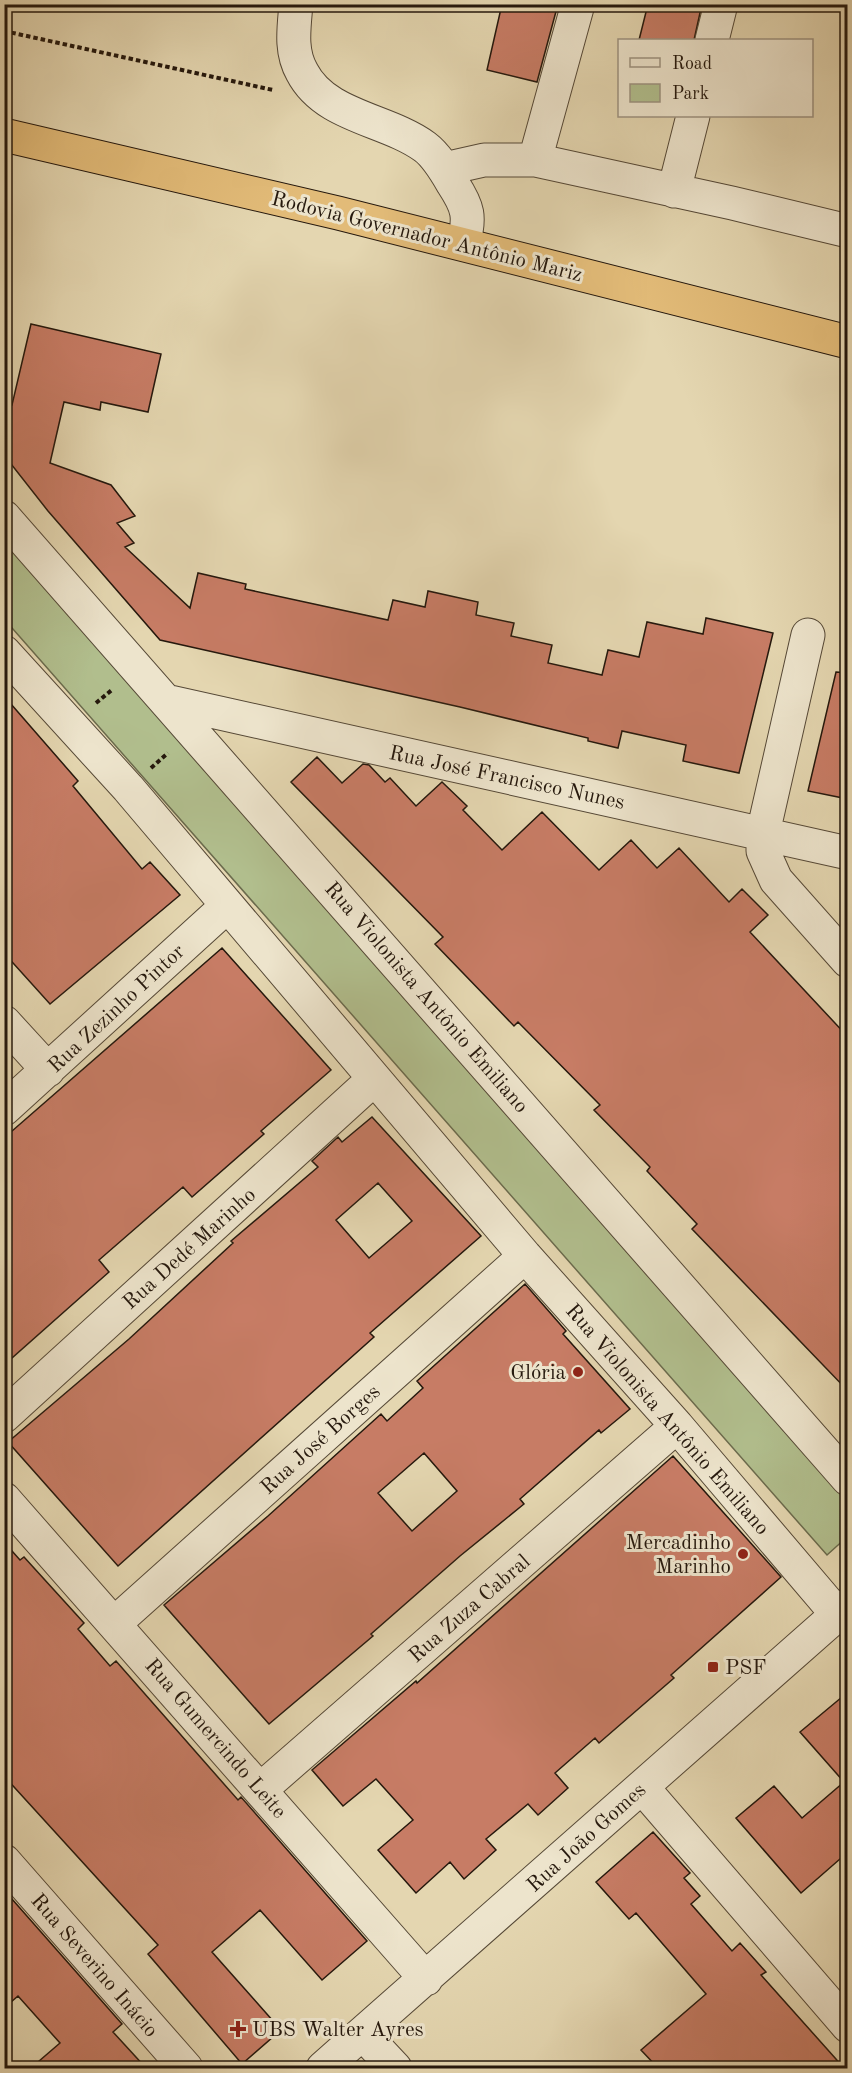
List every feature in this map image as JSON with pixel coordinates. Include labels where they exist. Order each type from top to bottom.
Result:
[{"type":"highway","name":"Rodovia Governador Antônio Mariz","points":[[4,135],[463,244],[848,342]]},
{"type":"street","points":[[296,4],[293,45],[302,73],[326,101],[410,137],[428,149],[464,200],[470,222],[463,244]]},
{"type":"street","points":[[535,160],[578,4]]},
{"type":"street","points":[[712,39],[721,4]]},
{"type":"street","points":[[674,191],[693,117]]},
{"type":"street","points":[[444,169],[484,160],[535,160],[732,202],[848,231]]},
{"type":"street","name":"Rua Violonista Antônio Emiliano","points":[[4,517],[848,1479]]},
{"type":"street","points":[[808,635],[763,834],[763,851],[776,880],[848,961]]},
{"type":"street","name":"Rua Violonista Antônio Emiliano","points":[[4,651],[128,788],[525,1256],[842,1610]]},
{"type":"street","name":"Rua José Francisco Nunes","points":[[166,701],[848,853]]},
{"type":"street","name":"Rua Zezinho Pintor","points":[[4,1109],[227,906]]},
{"type":"street","points":[[4,1022],[48,1070]]},
{"type":"street","name":"Rua Dedé Marinho","points":[[4,1416],[374,1080]]},
{"type":"street","name":"Rua José Borges","points":[[115,1623],[525,1256]]},
{"type":"street","name":"Rua Zuza Cabral","points":[[260,1790],[677,1426]]},
{"type":"street","name":"Rua Gumercindo Leite","points":[[4,1499],[426,1979]]},
{"type":"street","name":"Rua João Gomes","points":[[323,2068],[842,1610]]},
{"type":"street","points":[[642,1786],[848,2026]]},
{"type":"street","name":"Rua Severino Inácio","points":[[4,1861],[186,2068]]},
{"type":"street","points":[[363,2034],[395,2068]]},
{"type":"path","points":[[4,31],[326,101]]},
{"type":"path","points":[[69,725],[138,670]]},
{"type":"path","points":[[128,788],[193,730]]},
{"type":"green space","points":[[4,536],[847,1482],[847,1537],[827,1555],[5,620]]},
{"type":"building","points":[[502,4],[558,4],[537,82],[487,70]]},
{"type":"building","points":[[648,4],[702,4],[694,39],[639,39]]},
{"type":"building","points":[[31,324],[161,354],[148,412],[101,402],[100,410],[64,402],[50,463],[111,485],[135,516],[117,523],[134,543],[125,547],[190,608],[198,573],[246,584],[245,589],[388,620],[393,600],[425,607],[428,591],[478,602],[476,615],[514,623],[511,636],[552,645],[548,663],[602,675],[608,650],[639,657],[647,622],[703,634],[706,618],[773,633],[739,773],[683,761],[686,745],[622,731],[618,748],[588,741],[588,738],[460,707],[160,640],[48,511],[4,455],[4,404],[12,405]]},
{"type":"building","points":[[836,672],[848,673],[848,799],[808,791]]},
{"type":"building","points":[[4,696],[78,781],[73,786],[142,869],[150,862],[180,895],[50,1004],[4,953]]},
{"type":"building","points":[[317,757],[342,783],[363,764],[369,765],[385,782],[390,778],[416,806],[442,782],[467,806],[463,810],[502,850],[542,812],[599,870],[631,840],[657,868],[679,848],[729,902],[742,889],[768,915],[750,932],[848,1037],[848,1391],[692,1229],[697,1224],[647,1171],[650,1167],[594,1110],[600,1105],[518,1022],[514,1026],[435,944],[443,937],[291,782]]},
{"type":"building","points":[[222,948],[331,1070],[261,1131],[264,1134],[192,1197],[183,1187],[99,1260],[109,1272],[4,1365],[4,1138]]},
{"type":"building","points":[[372,1117],[481,1236],[370,1333],[374,1337],[118,1566],[8,1442],[129,1339],[233,1243],[231,1241],[318,1167],[312,1161],[338,1137],[342,1142]],"holes":[[[378,1183],[412,1221],[369,1258],[336,1220]]]},
{"type":"building","points":[[525,1284],[566,1331],[563,1334],[630,1409],[601,1433],[599,1430],[520,1499],[524,1504],[460,1556],[371,1634],[373,1636],[269,1724],[164,1605],[268,1516],[381,1414],[387,1421],[423,1388],[417,1381]],"holes":[[[424,1453],[457,1491],[412,1531],[378,1493]]]},
{"type":"building","points":[[673,1456],[781,1577],[671,1675],[674,1678],[599,1743],[595,1738],[555,1773],[568,1788],[538,1815],[528,1804],[486,1839],[496,1850],[464,1879],[450,1862],[416,1893],[378,1850],[413,1820],[376,1779],[343,1806],[312,1770],[416,1681],[417,1683]]},
{"type":"building","points":[[4,1542],[20,1560],[24,1557],[84,1623],[78,1629],[110,1666],[116,1661],[238,1800],[241,1797],[367,1941],[322,1980],[260,1910],[212,1952],[281,2030],[242,2064],[148,1954],[158,1945],[4,1776]]},
{"type":"building","points":[[848,1692],[848,1852],[801,1893],[736,1818],[774,1786],[802,1818],[844,1782],[800,1732]]},
{"type":"building","points":[[653,1832],[690,1873],[684,1878],[700,1896],[691,1904],[732,1951],[740,1943],[766,1972],[761,1975],[844,2068],[658,2068],[641,2050],[706,1994],[636,1913],[629,1919],[596,1882]]},
{"type":"building","points":[[4,1890],[122,2024],[113,2032],[146,2068],[31,2068],[60,2043],[18,1996],[4,2008]]},
{"type":"place","name":"Glória","points":[[578,1372]]},
{"type":"place","name":"Mercadinho Marinho","points":[[743,1554]]},
{"type":"place","name":"PSF","points":[[713,1667]]},
{"type":"place","name":"UBS Walter Ayres","points":[[238,2029]]}]
